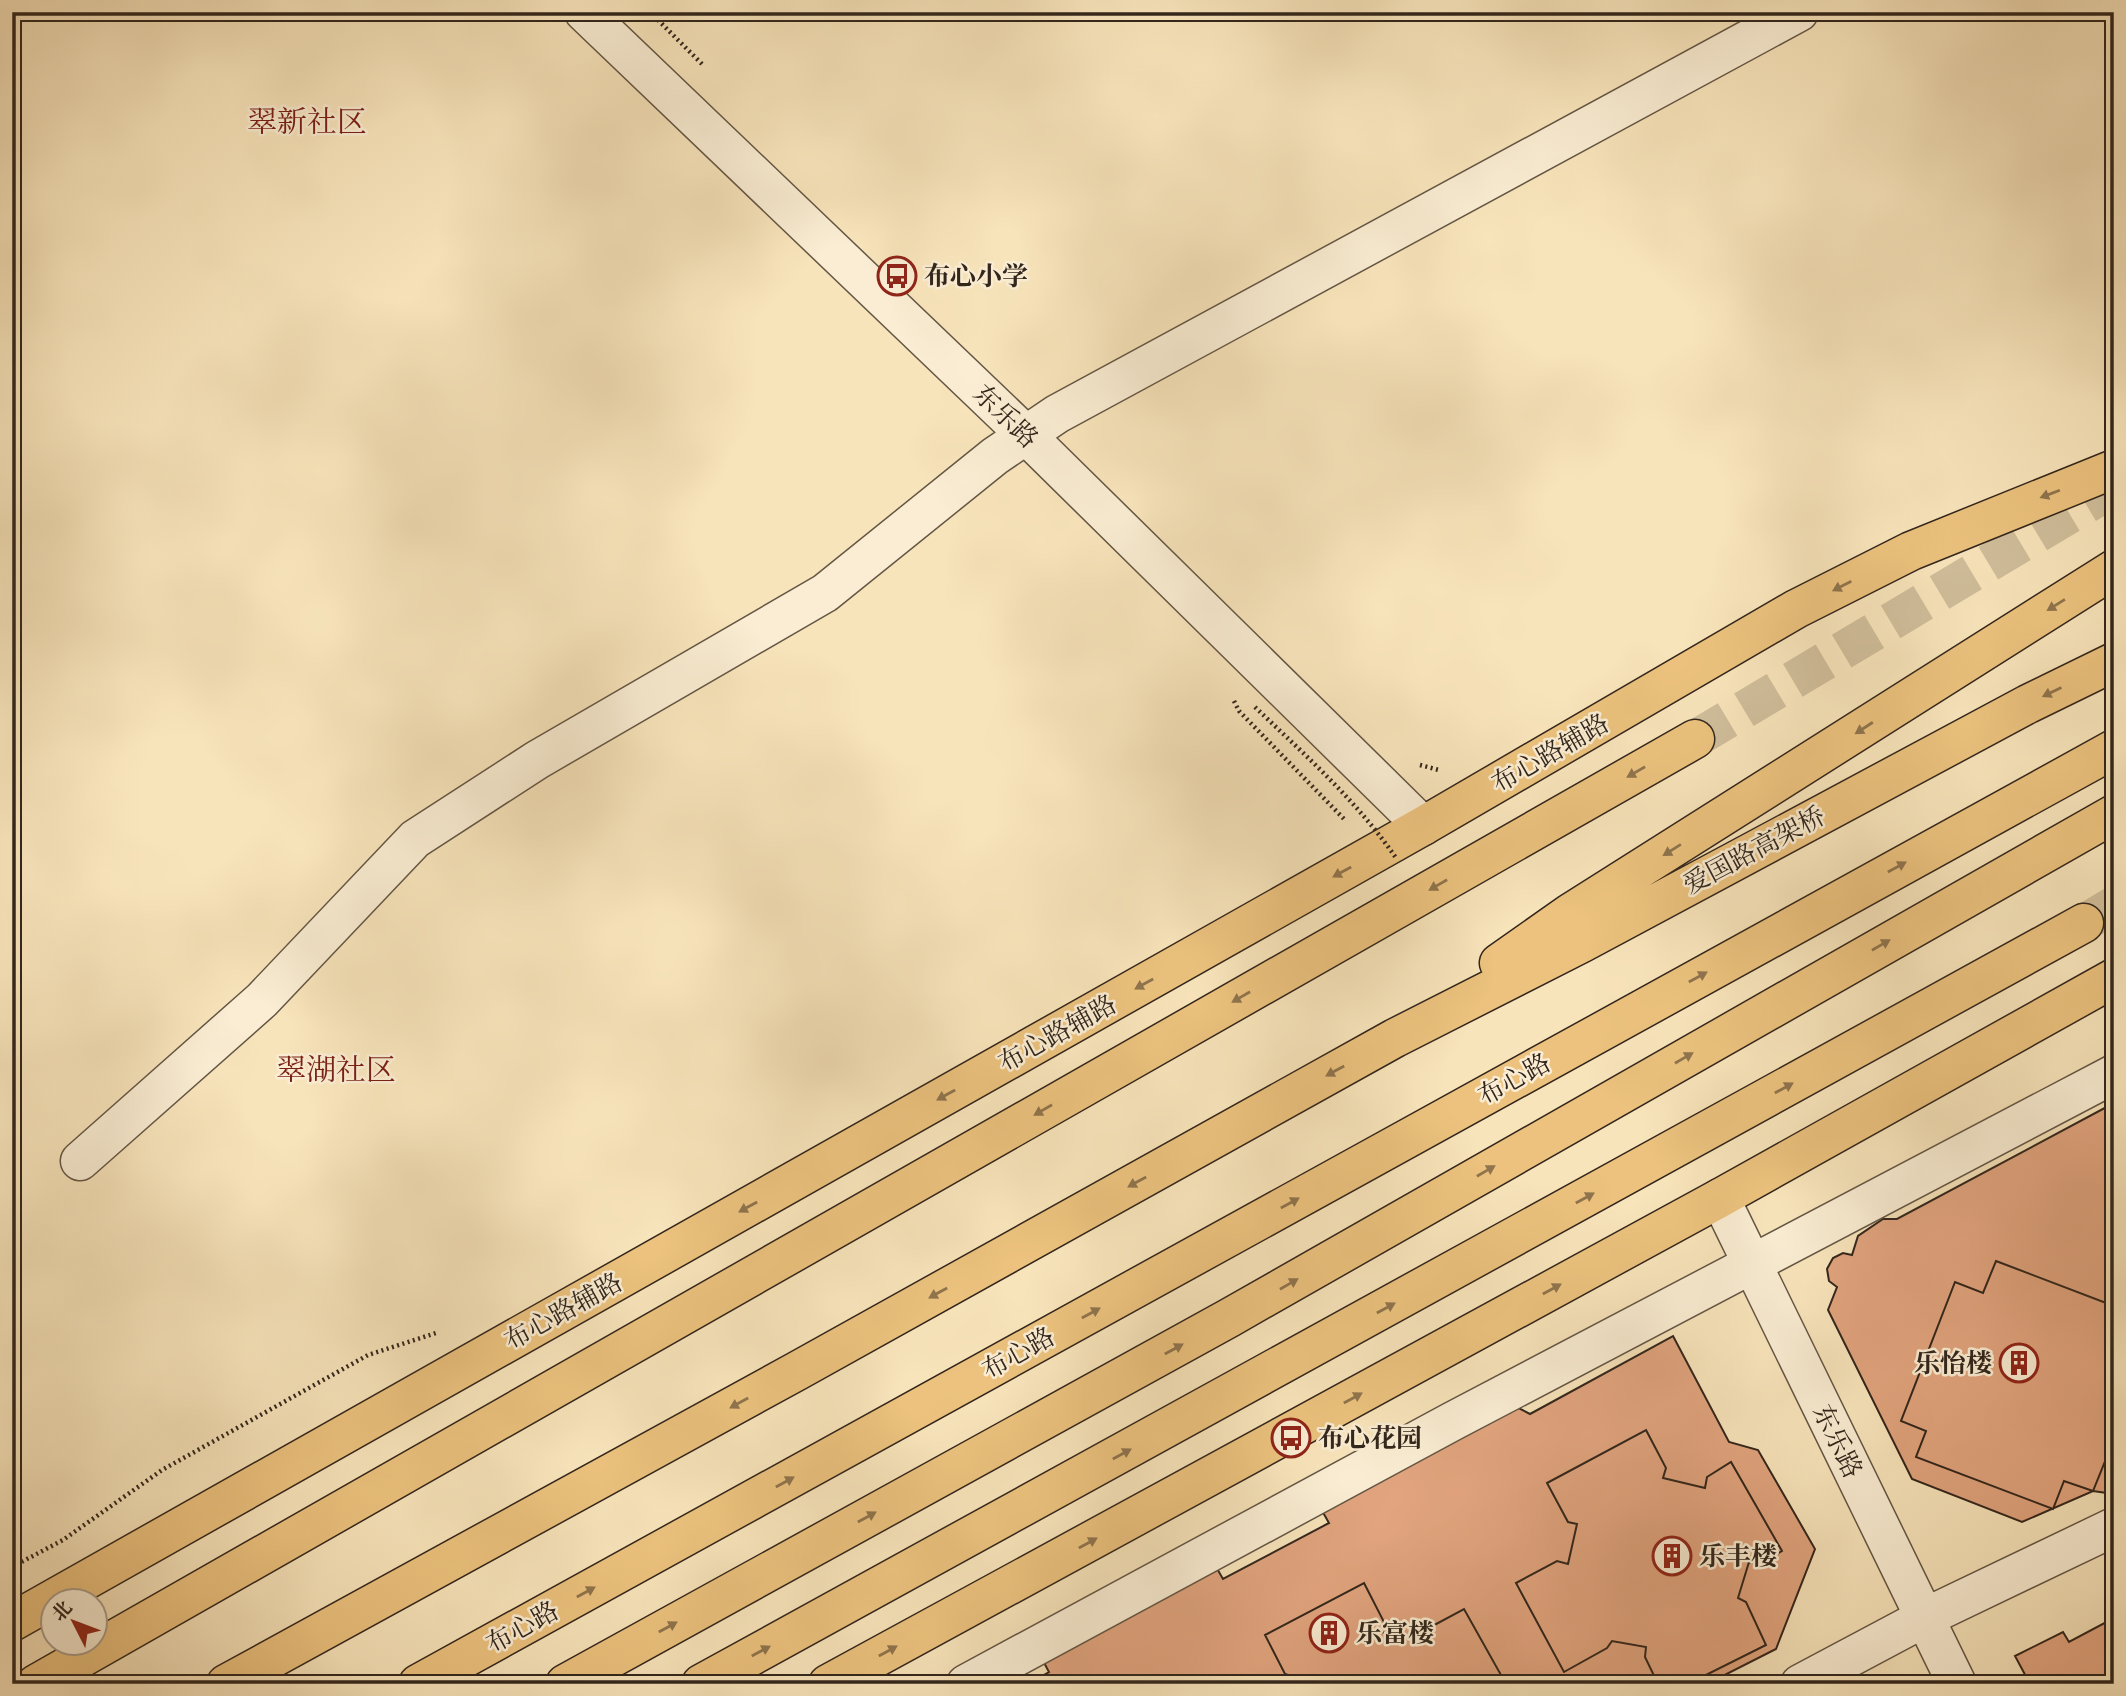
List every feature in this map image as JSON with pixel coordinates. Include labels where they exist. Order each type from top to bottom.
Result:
[{"type":"highway","name":"布心路辅路","points":[[12,1622],[1423,826],[1796,610],[1911,551],[2114,469]]},
{"type":"highway","points":[[226,1684],[797,1371],[1395,1038],[1576,928],[2114,569]]},
{"type":"highway","name":"爱国路高架桥","points":[[1576,928],[2114,662]]},
{"type":"highway","points":[[36,1684],[1695,738]]},
{"type":"highway","name":"布心路","points":[[418,1684],[2114,749]]},
{"type":"highway","points":[[565,1684],[1229,1318],[2114,814]]},
{"type":"highway","points":[[701,1684],[2084,923]]},
{"type":"highway","points":[[828,1684],[1720,1198],[2114,978]]},
{"type":"street","name":"东乐路","points":[[584,12],[1027,436],[1423,826]]},
{"type":"street","points":[[80,1161],[262,1000],[415,838],[537,760],[825,593],[995,456],[1057,414],[1799,12]]},
{"type":"street","points":[[966,1684],[1453,1421],[2114,1074]]},
{"type":"street","name":"东乐路","points":[[1720,1198],[1957,1684]]},
{"type":"street","points":[[1801,1684],[1926,1617],[2114,1527]]},
{"type":"path","points":[[1233,698],[1238,711],[1347,819]]},
{"type":"path","points":[[1255,707],[1342,791],[1374,826],[1396,858]]},
{"type":"building","points":[[2114,1103],[2114,1494],[2093,1491],[2022,1522],[1912,1479],[1828,1310],[1837,1287],[1829,1281],[1827,1269],[1833,1258],[1843,1253],[1852,1255],[1858,1236],[1883,1219],[1897,1219]]},
{"type":"building","name":"乐怡楼","points":[[1996,1261],[2114,1306],[2114,1439],[2093,1491],[2064,1481],[2053,1509],[1916,1457],[1926,1431],[1901,1421],[1955,1282],[1983,1293]]},
{"type":"building","points":[[1673,1336],[1729,1442],[1758,1450],[1815,1549],[1776,1649],[1707,1684],[1028,1684],[1049,1672],[1041,1657],[1215,1565],[1223,1579],[1329,1523],[1321,1509],[1509,1403],[1530,1414]]},
{"type":"building","name":"乐丰楼","points":[[1646,1430],[1666,1468],[1663,1478],[1705,1488],[1707,1477],[1731,1462],[1782,1551],[1759,1565],[1749,1562],[1738,1598],[1746,1602],[1766,1645],[1688,1684],[1658,1684],[1645,1657],[1646,1647],[1612,1641],[1607,1648],[1564,1672],[1516,1583],[1557,1561],[1568,1564],[1577,1524],[1568,1522],[1547,1483]]},
{"type":"building","name":"乐富楼","points":[[1364,1583],[1384,1622],[1381,1632],[1422,1642],[1425,1630],[1464,1609],[1506,1684],[1293,1684],[1295,1677],[1285,1674],[1265,1635]]},
{"type":"building","points":[[2114,1618],[2114,1684],[2030,1684],[2015,1656],[2063,1632],[2069,1642]]},
{"type":"tunnel","points":[[1695,739],[2114,488]]},
{"type":"tunnel","points":[[2084,923],[2114,905]]},
{"type":"place","name":"布心小学","points":[[897,276]]},
{"type":"place","name":"乐怡楼","points":[[2019,1363]]},
{"type":"place","name":"布心花园","points":[[1291,1438]]},
{"type":"place","name":"乐丰楼","points":[[1672,1556]]},
{"type":"place","name":"乐富楼","points":[[1329,1633]]},
{"type":"district","name":"翠新社区","points":[[307,122]]},
{"type":"district","name":"翠湖社区","points":[[336,1070]]}]
